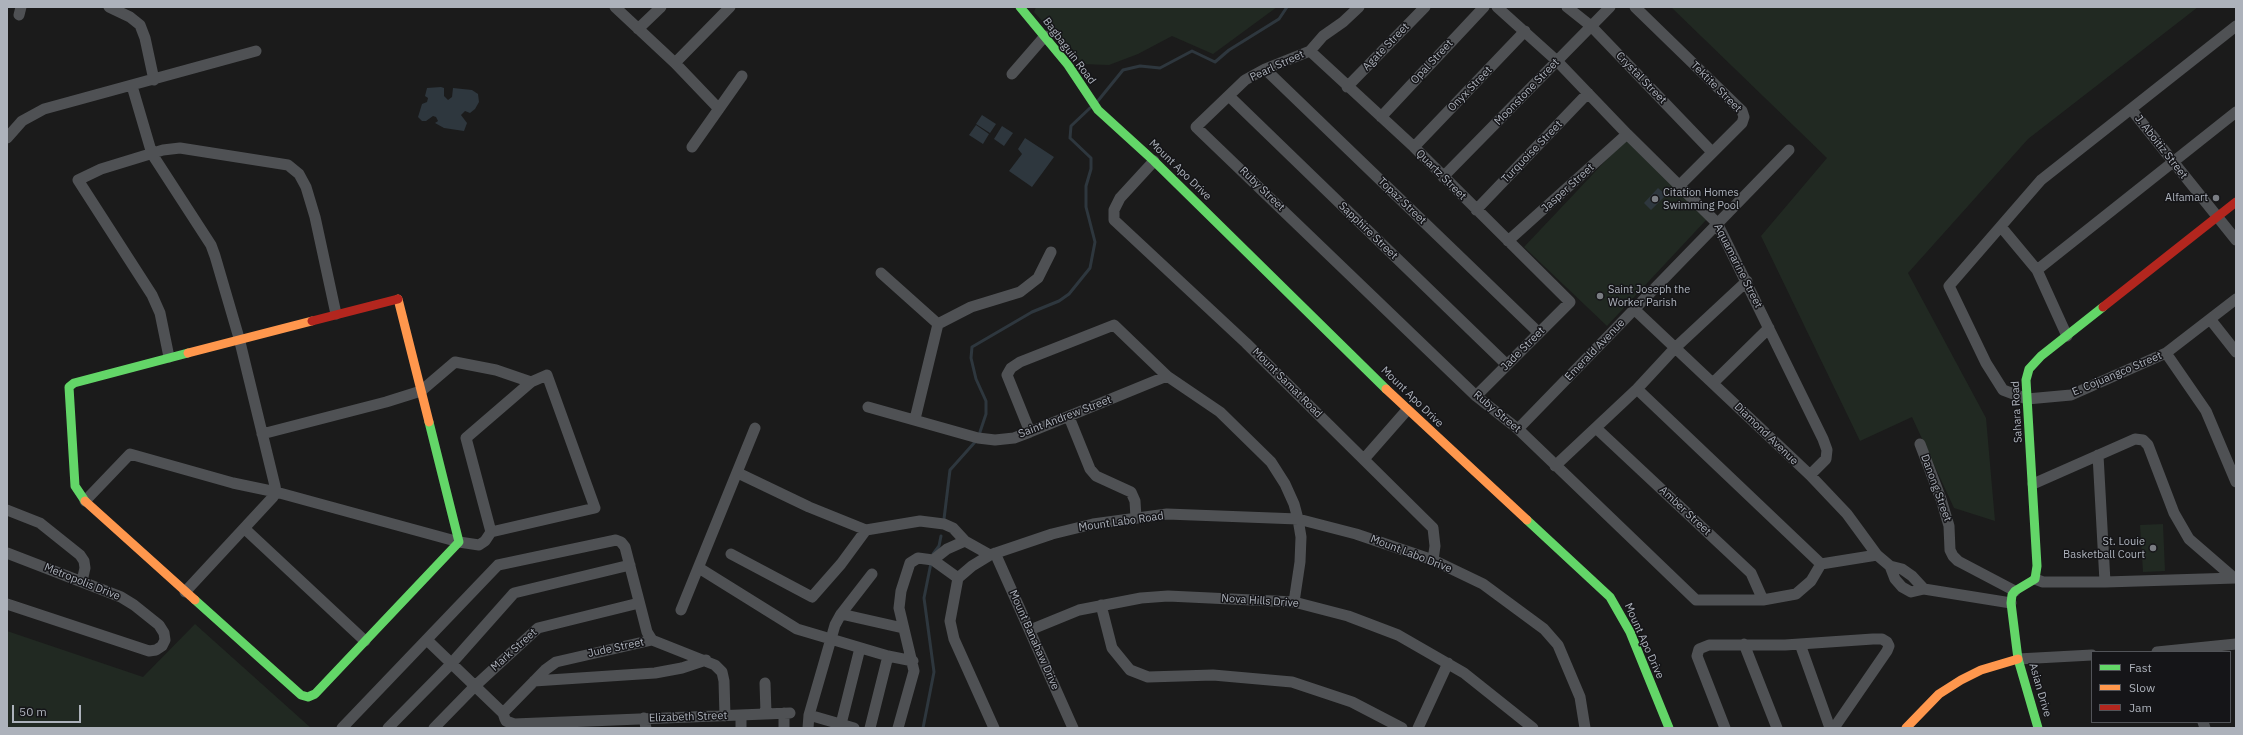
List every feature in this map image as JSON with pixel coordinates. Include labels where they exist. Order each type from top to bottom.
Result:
[{"type":"street","points":[[110,7],[130,17],[140,25],[145,38],[154,80]]},
{"type":"street","points":[[615,7],[675,63],[719,109]]},
{"type":"street","points":[[638,29],[661,7]]},
{"type":"street","points":[[675,63],[730,7]]},
{"type":"street","name":"Bagbaguin Road","points":[[1020,7],[1068,65],[1098,110]]},
{"type":"street","name":"Pearl Street","points":[[1196,127],[1245,80],[1265,69],[1310,50],[1323,36],[1343,22],[1359,7]]},
{"type":"street","name":"Agate Street","points":[[1347,87],[1425,7]]},
{"type":"street","name":"Opal Street","points":[[1380,117],[1484,7]]},
{"type":"street","name":"Aquamarine Street","points":[[1497,7],[1557,61],[1627,134],[1717,223],[1747,281],[1827,450],[1826,459],[1810,475]]},
{"type":"street","name":"Crystal Street","points":[[1567,7],[1591,26],[1712,152]]},
{"type":"street","name":"Moonstone Street","points":[[1443,177],[1610,7]]},
{"type":"street","name":"Tektite Street","points":[[1635,7],[1742,111],[1744,117],[1742,123],[1679,186]]},
{"type":"street","points":[[2027,399],[2003,390],[1986,363],[1949,286],[2002,228],[2042,180],[2236,26]]},
{"type":"street","name":"Onyx Street","points":[[1414,147],[1525,31]]},
{"type":"street","points":[[1012,74],[1045,36]]},
{"type":"street","name":"Quartz Street","points":[[1310,50],[1347,87],[1414,147],[1570,302]]},
{"type":"street","points":[[7,138],[22,121],[44,109],[256,51]]},
{"type":"street","name":"Topaz Street","points":[[1265,69],[1539,333]]},
{"type":"street","points":[[692,147],[742,76]]},
{"type":"street","points":[[132,86],[152,154],[211,245],[222,277],[239,338],[276,492]]},
{"type":"street","name":"Turquoise Street","points":[[1476,210],[1588,94]]},
{"type":"street","name":"Sapphire Street","points":[[1229,96],[1507,365]]},
{"type":"street","name":"J. Aboitiz Street","points":[[2131,109],[2236,240]]},
{"type":"street","name":"Mount Apo Drive","points":[[1098,110],[1154,161],[1408,410],[1585,572],[1610,597],[1630,632],[1669,728]]},
{"type":"street","points":[[2037,270],[2236,112]]},
{"type":"street","name":"Ruby Street","points":[[1196,127],[1476,396],[1518,429],[1696,600],[1763,600],[1796,594],[1811,581],[1821,564]]},
{"type":"street","name":"Jasper Street","points":[[1508,241],[1627,134]]},
{"type":"street","points":[[169,357],[160,313],[152,295],[78,180],[101,169],[152,154],[180,148],[288,165],[299,174],[306,187],[315,217],[336,314]]},
{"type":"street","name":"Emerald Avenue","points":[[1518,429],[1789,150]]},
{"type":"street","name":"Mount Samat Road","points":[[1154,161],[1120,198],[1114,210],[1114,220],[1246,343],[1433,528],[1435,546],[1433,560]]},
{"type":"street","name":"Sahara Road","points":[[2035,579],[2037,566],[2026,380],[2029,369],[2067,336],[2236,202]]},
{"type":"street","points":[[2002,228],[2037,270],[2067,336]]},
{"type":"street","points":[[915,419],[938,324],[971,307],[1020,292],[1038,278],[1051,252]]},
{"type":"street","points":[[881,273],[938,324]]},
{"type":"street","points":[[1556,466],[1637,389],[1675,348],[1747,281]]},
{"type":"street","points":[[398,299],[459,542],[315,694],[308,697],[301,695],[85,502],[75,486],[67,393],[69,387],[74,383],[239,338],[398,299]]},
{"type":"street","name":"E. Cojuangco Street","points":[[2027,399],[2071,395],[2166,353],[2236,299]]},
{"type":"street","name":"Jade Street","points":[[1476,396],[1570,302]]},
{"type":"street","name":"Diamond Avenue","points":[[1634,309],[1810,475],[1847,514],[1877,555],[1890,566],[1902,569],[1924,589],[2011,603]]},
{"type":"street","points":[[2210,319],[2236,352]]},
{"type":"street","points":[[1030,432],[1007,375],[1011,368],[1020,362],[1114,325],[1167,376],[1220,412],[1271,462],[1285,484],[1294,504],[1301,537],[1300,562],[1294,602]]},
{"type":"street","points":[[1714,384],[1769,328]]},
{"type":"street","points":[[2166,353],[2206,411],[2236,482]]},
{"type":"street","points":[[262,434],[386,402],[420,390],[455,362],[496,370],[531,382]]},
{"type":"street","points":[[85,502],[130,454],[233,483],[276,492],[459,542],[479,545],[485,541],[491,532],[595,508],[546,375],[531,382],[466,438],[491,532]]},
{"type":"street","name":"Saint Andrew Street","points":[[868,407],[978,438],[995,440],[1014,438],[1167,376]]},
{"type":"street","points":[[1637,389],[1821,564],[1877,555]]},
{"type":"street","points":[[1364,459],[1408,410]]},
{"type":"street","points":[[1069,417],[1090,469],[1096,476],[1131,492],[1135,501],[1136,518]]},
{"type":"street","points":[[681,610],[738,474],[755,428]]},
{"type":"street","name":"Amber Street","points":[[1596,428],[1751,573],[1763,600]]},
{"type":"street","points":[[2033,484],[2135,439],[2143,440],[2148,445],[2174,513],[2189,539],[2235,578]]},
{"type":"street","name":"Danong Street","points":[[1920,444],[1942,499],[1949,526],[1950,550],[1953,556],[1958,562],[2015,591]]},
{"type":"street","points":[[2098,455],[2104,582]]},
{"type":"street","points":[[738,474],[809,507],[866,530],[920,521],[944,524],[953,528],[965,541],[993,554]]},
{"type":"street","points":[[185,592],[245,529],[276,492]]},
{"type":"street","points":[[7,510],[40,523],[80,555],[84,561],[85,568],[82,581]]},
{"type":"street","name":"Mount Labo Road","points":[[958,578],[972,566],[993,554],[1059,532],[1093,524],[1167,514],[1298,519]]},
{"type":"street","name":"Mount Labo Drive","points":[[1298,519],[1356,534],[1433,560],[1483,584],[1544,629],[1558,645],[1567,663],[1580,697],[1585,728]]},
{"type":"street","points":[[245,529],[364,641]]},
{"type":"street","points":[[731,554],[812,598],[841,564],[866,530]]},
{"type":"street","points":[[342,728],[498,565],[616,540],[622,542],[630,565],[647,632],[652,640]]},
{"type":"street","points":[[933,560],[947,549],[965,541]]},
{"type":"street","name":"Metropolis Drive","points":[[7,553],[121,597],[134,605],[158,625],[164,633],[165,640],[162,646],[156,650],[149,651],[7,604]]},
{"type":"street","name":"Mount Banahaw Drive","points":[[993,554],[1030,630],[1073,728]]},
{"type":"street","points":[[898,728],[914,671],[913,661],[903,628],[900,602],[910,563],[918,558],[933,560],[958,578],[950,621],[954,639],[994,728]]},
{"type":"street","points":[[388,728],[451,664],[514,593],[630,565]]},
{"type":"street","points":[[699,568],[796,629],[888,656],[913,661]]},
{"type":"street","points":[[808,728],[810,714],[830,640],[841,614],[872,574]]},
{"type":"street","points":[[2018,659],[2011,603],[2012,595],[2015,591],[2035,579],[2043,582],[2104,582],[2235,578]]},
{"type":"street","name":"Nova Hills Drive","points":[[1030,630],[1079,610],[1102,605],[1168,596],[1294,602],[1348,616],[1398,635],[1464,673],[1533,728]]},
{"type":"street","name":"Mark Street","points":[[434,728],[475,686],[538,628],[639,603]]},
{"type":"street","points":[[1102,605],[1112,648],[1130,670],[1148,678],[1213,675],[1292,682],[1352,702],[1402,728]]},
{"type":"street","points":[[841,614],[903,628]]},
{"type":"street","points":[[1725,728],[1697,656],[1699,649],[1709,645],[1800,644],[1882,639],[1889,646],[1834,728]]},
{"type":"street","points":[[427,640],[475,686],[503,721]]},
{"type":"street","name":"Jude Street","points":[[503,721],[544,670],[568,658],[652,640],[706,660],[722,672],[724,681],[725,716]]},
{"type":"street","points":[[1744,644],[1777,728]]},
{"type":"street","points":[[1800,644],[1830,728]]},
{"type":"street","points":[[2183,651],[2236,644]]},
{"type":"street","points":[[841,726],[860,648]]},
{"type":"street","points":[[1906,728],[1939,694],[1961,680],[1988,668],[2018,659],[2091,655]]},
{"type":"street","points":[[870,728],[888,656]]},
{"type":"street","name":"Asian Drive","points":[[2018,659],[2038,728]]},
{"type":"street","points":[[534,681],[656,673],[682,668],[706,660]]},
{"type":"street","points":[[1418,728],[1448,663]]},
{"type":"street","points":[[765,683],[766,713]]},
{"type":"street","name":"Elizabeth Street","points":[[503,721],[514,724],[645,723],[766,713],[787,713],[784,728]]},
{"type":"street","points":[[810,714],[841,726],[854,728]]},
{"type":"street","points":[[740,728],[741,715]]},
{"type":"shaded area","points":[[1036,7],[1277,7],[1213,54],[1172,36],[1138,54],[1109,65],[1081,64],[1034,12]]},
{"type":"shaded area","points":[[1671,7],[2198,7],[2028,139],[1908,273],[1986,418],[1995,521],[1954,508],[1912,417],[1860,441],[1761,236],[1827,158]]},
{"type":"shaded area","points":[[427,88],[444,88],[444,96],[448,100],[452,97],[453,88],[472,90],[478,94],[479,102],[475,109],[470,113],[465,111],[461,115],[467,123],[464,131],[444,128],[435,123],[438,121],[436,117],[433,116],[426,121],[422,121],[418,117],[422,104],[427,102],[428,98],[425,96]]},
{"type":"shaded area","points":[[982,115],[996,124],[990,133],[976,124]]},
{"type":"shaded area","points":[[976,125],[989,134],[983,144],[969,135]]},
{"type":"shaded area","points":[[1002,126],[1013,133],[1004,146],[994,139]]},
{"type":"shaded area","points":[[1025,138],[1054,157],[1032,187],[1009,171],[1022,154],[1018,149]]},
{"type":"shaded area","points":[[1627,138],[1707,219],[1607,326],[1524,247]]},
{"type":"shaded area","name":"Citation Homes Swimming Pool","points":[[1658,188],[1666,195],[1651,210],[1644,203]]},
{"type":"shaded area","name":"St. Louie Basketball Court","points":[[2163,524],[2165,571],[2143,572],[2140,525]]},
{"type":"shaded area","points":[[195,624],[311,728],[7,728],[7,631],[143,677]]},
{"type":"waterway","points":[[1097,102],[1123,70],[1140,66],[1160,68],[1192,51],[1215,62],[1229,50],[1279,19],[1287,7]]},
{"type":"waterway","points":[[980,432],[986,414],[986,401],[976,379],[971,358],[972,347],[1032,312],[1059,301],[1069,294],[1090,268],[1095,242],[1086,207],[1086,186],[1091,169],[1091,158],[1070,138],[1071,126],[1090,108]]},
{"type":"waterway","points":[[944,519],[950,470],[975,442]]},
{"type":"waterway","points":[[933,554],[939,546],[941,536]]},
{"type":"waterway","points":[[923,728],[934,672],[924,598],[931,563]]},
{"type":"traffic: fast","points":[[1020,7],[1068,65],[1098,110],[1154,161],[1386,389]]},
{"type":"traffic: fast","points":[[2038,728],[2018,659],[2011,603],[2012,595],[2015,591],[2035,579],[2037,566],[2026,380],[2029,369],[2041,356],[2103,307]]},
{"type":"traffic: fast","points":[[85,501],[75,486],[69,387],[74,383],[188,353]]},
{"type":"traffic: fast","points":[[195,600],[301,695],[308,697],[315,694],[459,542],[429,422]]},
{"type":"traffic: fast","points":[[1527,520],[1610,597],[1630,632],[1669,728]]},
{"type":"traffic: slow","points":[[398,299],[429,422]]},
{"type":"traffic: slow","points":[[188,353],[312,321]]},
{"type":"traffic: slow","points":[[1386,389],[1527,520]]},
{"type":"traffic: slow","points":[[85,501],[195,600]]},
{"type":"traffic: slow","points":[[1906,728],[1939,694],[1961,680],[1981,670],[2018,659]]},
{"type":"traffic: jam","points":[[2103,307],[2236,202]]},
{"type":"traffic: jam","points":[[312,321],[398,299]]},
{"type":"place","name":"Alfamart","points":[[2216,198]]},
{"type":"place","name":"Citation Homes Swimming Pool","points":[[1655,199]]},
{"type":"place","name":"Saint Joseph the Worker Parish","points":[[1600,296]]},
{"type":"place","name":"St. Louie Basketball Court","points":[[2153,548]]}]
